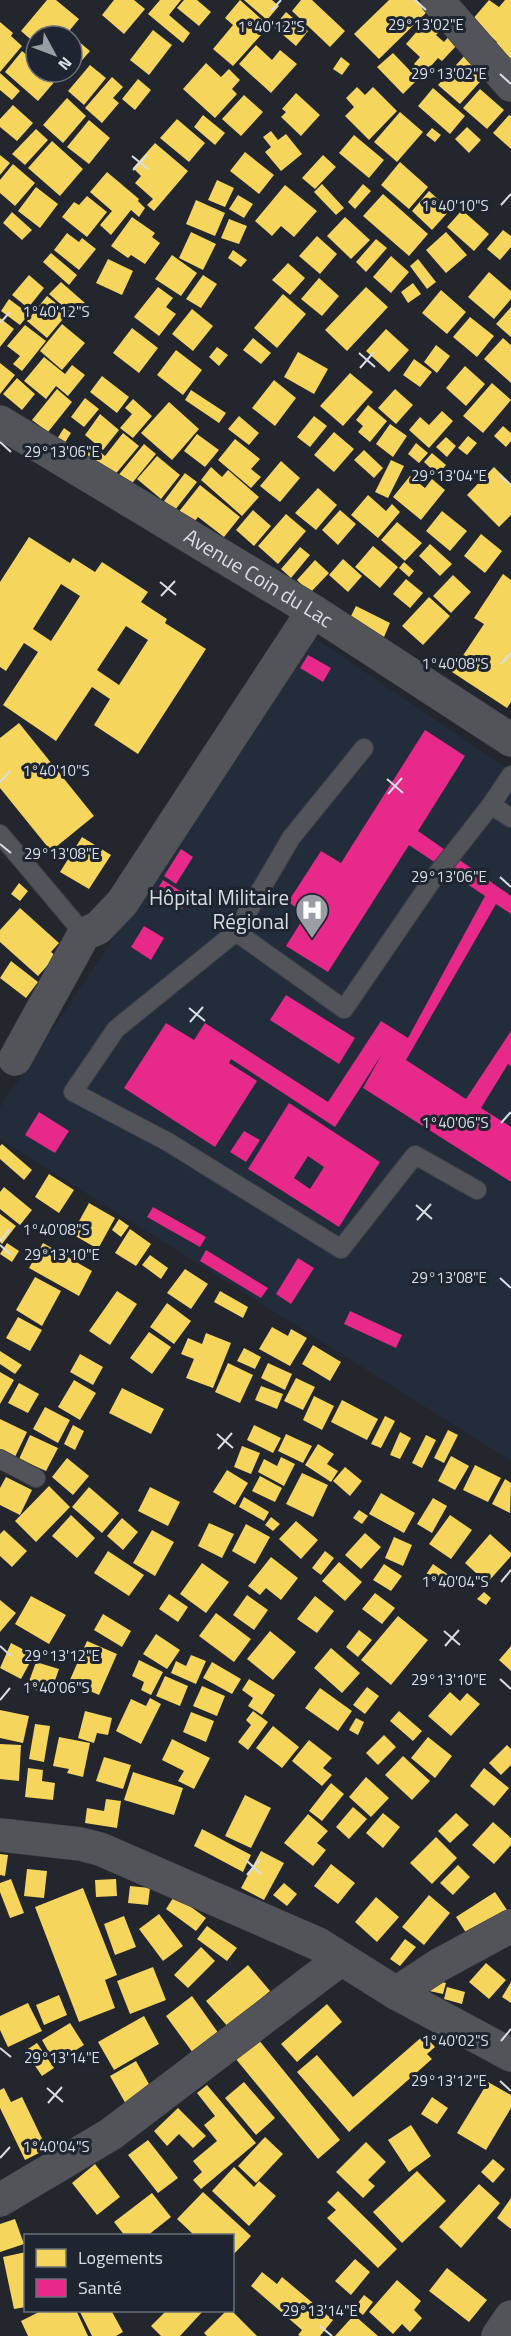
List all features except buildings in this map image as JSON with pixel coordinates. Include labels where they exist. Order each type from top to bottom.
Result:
[{"type":"street","points":[[437,0],[511,85]]},
{"type":"street","name":"Avenue Coin du Lac","points":[[0,422],[313,612],[511,740]]},
{"type":"street","points":[[15,1059],[84,934],[98,928],[122,903],[313,612]]},
{"type":"street","points":[[0,1834],[100,1848],[318,1944],[396,1993],[511,2055]]},
{"type":"street","points":[[396,1993],[439,1965],[511,1926]]},
{"type":"street","points":[[0,2200],[104,2140],[341,1959]]},
{"type":"street","points":[[498,2336],[511,2317]]},
{"type":"lane","points":[[364,748],[291,838],[236,932],[116,1029],[73,1092],[168,1142],[341,1249],[415,1155],[477,1190]]},
{"type":"lane","points":[[236,932],[344,1009],[433,879],[491,805],[511,775]]},
{"type":"lane","points":[[491,805],[511,818]]},
{"type":"lane","points":[[0,834],[84,934]]},
{"type":"lane","points":[[0,1459],[36,1478]]},
{"type":"shaded area","name":"Hôpital Militaire Régional","points":[[315,638],[511,771],[511,1461],[0,1139],[0,1107]]},
{"type":"place","name":"Hôpital Militaire Régional","points":[[312,939]]}]
